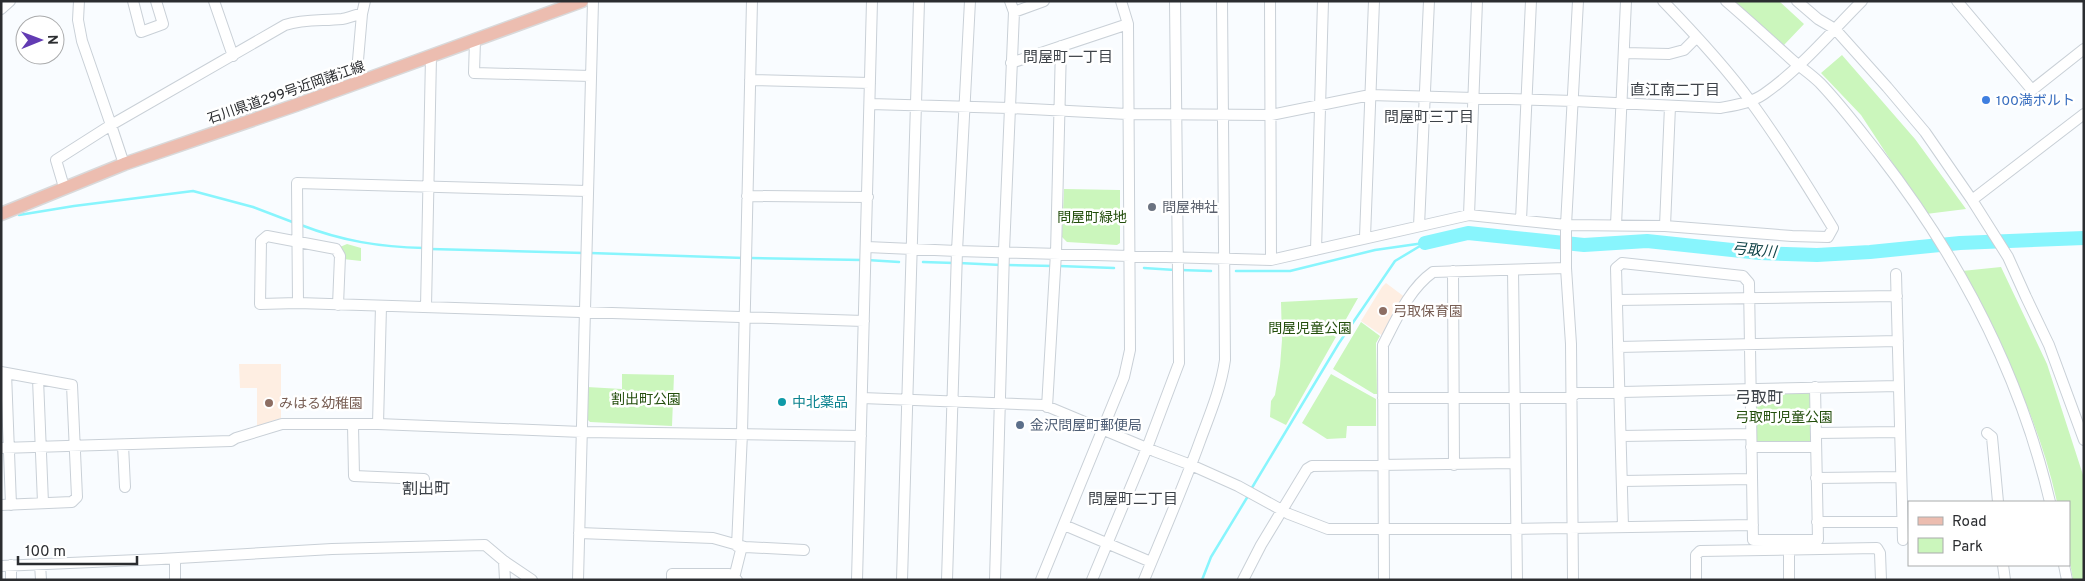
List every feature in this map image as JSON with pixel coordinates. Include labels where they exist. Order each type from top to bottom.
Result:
[{"type":"main road","name":"石川県道299号近岡諸江線","points":[[1,214],[124,164],[582,1]]},
{"type":"street","points":[[1,9],[10,1]]},
{"type":"street","points":[[79,1],[78,20],[82,41],[124,164]]},
{"type":"street","points":[[133,1],[142,32],[163,24],[156,1]]},
{"type":"street","points":[[214,1],[233,56]]},
{"type":"street","points":[[356,83],[362,14],[365,1]]},
{"type":"street","points":[[578,580],[593,1]]},
{"type":"street","points":[[672,580],[672,574],[729,574],[736,579],[740,546],[752,1]]},
{"type":"street","points":[[857,580],[872,1]]},
{"type":"street","points":[[902,580],[919,1]]},
{"type":"street","points":[[947,580],[957,254],[970,1]]},
{"type":"street","points":[[995,580],[1009,108],[1014,12],[1010,1]]},
{"type":"street","points":[[1014,12],[1044,1]]},
{"type":"street","points":[[1041,580],[1124,377],[1130,350],[1127,114],[1128,24],[1121,1]]},
{"type":"street","points":[[1092,580],[1179,363],[1175,1]]},
{"type":"street","points":[[1144,580],[1192,465],[1221,383],[1225,360],[1222,1]]},
{"type":"street","points":[[1270,1],[1271,260]]},
{"type":"street","points":[[1316,250],[1323,1]]},
{"type":"street","points":[[1365,237],[1374,1]]},
{"type":"street","points":[[1419,226],[1429,1]]},
{"type":"street","points":[[1469,215],[1477,1]]},
{"type":"street","points":[[1521,220],[1531,1]]},
{"type":"street","points":[[1573,580],[1571,344],[1566,264],[1566,228],[1578,1]]},
{"type":"street","points":[[1616,225],[1623,103],[1626,1]]},
{"type":"street","points":[[867,247],[913,249],[1004,260],[1056,262],[1129,256],[1224,257],[1271,260],[1365,237],[1469,215],[1521,220],[1566,228],[1616,225],[1665,226],[1828,237],[1833,228],[1797,169],[1750,101],[1697,37],[1663,1]]},
{"type":"street","points":[[1726,1],[1819,82],[1859,129],[1930,225],[1981,313],[2006,367],[2027,424],[2050,501]]},
{"type":"street","points":[[1798,1],[1818,19],[1835,29],[1925,132],[1972,200],[2008,257],[2049,345],[2083,438]]},
{"type":"street","points":[[870,104],[1127,114],[1224,115],[1271,114],[1370,95],[1574,101],[1720,108],[1744,104],[1763,95],[1798,65],[1862,1]]},
{"type":"street","points":[[1957,1],[2032,90],[2084,49]]},
{"type":"street","points":[[64,187],[56,160],[111,125],[285,25],[299,20],[344,19],[351,15],[362,14]]},
{"type":"street","points":[[1011,63],[1128,24]]},
{"type":"street","points":[[1624,53],[1669,54],[1684,50],[1697,37]]},
{"type":"street","points":[[475,40],[474,73],[591,76]]},
{"type":"street","points":[[1047,407],[1056,262],[1061,46]]},
{"type":"street","points":[[426,308],[431,56]]},
{"type":"street","points":[[750,80],[870,83]]},
{"type":"street","points":[[1665,226],[1670,106]]},
{"type":"street","points":[[1972,200],[2084,114]]},
{"type":"street","points":[[298,303],[299,242],[297,183],[587,191]]},
{"type":"street","points":[[747,196],[868,197]]},
{"type":"street","points":[[338,305],[340,256],[336,249],[266,236],[261,241],[260,304],[298,303],[338,305],[426,308],[864,321]]},
{"type":"street","points":[[1622,527],[1616,268],[1622,263],[1744,276],[1749,283],[1753,540],[1789,544],[1877,548],[1880,553],[1881,580]]},
{"type":"street","points":[[1384,580],[1383,344],[1394,323],[1408,300],[1427,276],[1438,271],[1513,270],[1566,264]]},
{"type":"street","points":[[1513,270],[1517,580]]},
{"type":"street","points":[[1453,271],[1454,465]]},
{"type":"street","points":[[1896,274],[1903,540]]},
{"type":"street","points":[[1617,300],[1897,296]]},
{"type":"street","points":[[378,424],[381,306]]},
{"type":"street","points":[[1618,347],[1898,341]]},
{"type":"street","points":[[3,372],[72,385],[77,497],[72,502],[6,505],[3,372]]},
{"type":"street","points":[[38,379],[43,504]]},
{"type":"street","points":[[1383,398],[1571,398],[1576,393],[1899,386]]},
{"type":"street","points":[[1696,580],[1696,555],[1700,551],[1818,540],[1815,387]]},
{"type":"street","points":[[862,398],[1001,403],[1047,407],[1192,465],[1238,486],[1281,510],[1328,529],[1754,525]]},
{"type":"street","points":[[5,448],[231,441],[282,424],[378,424],[582,432],[861,436]]},
{"type":"street","points":[[353,425],[354,476],[424,479]]},
{"type":"street","points":[[1816,433],[1900,432]]},
{"type":"street","points":[[1987,432],[1992,437],[1998,501]]},
{"type":"street","points":[[1621,436],[1751,434]]},
{"type":"street","points":[[123,445],[124,487]]},
{"type":"street","points":[[1751,446],[1816,447]]},
{"type":"street","points":[[1246,579],[1281,510],[1307,469],[1312,466],[1514,463]]},
{"type":"street","points":[[1816,478],[1901,477]]},
{"type":"street","points":[[1622,481],[1752,480]]},
{"type":"street","points":[[1817,522],[1902,522]]},
{"type":"street","points":[[1064,525],[1151,562]]},
{"type":"street","points":[[579,533],[713,538],[740,546],[804,550]]},
{"type":"street","points":[[1789,544],[1790,580]]},
{"type":"street","points":[[11,580],[6,565],[332,549],[484,545],[532,580]]},
{"type":"street","points":[[174,558],[175,580]]},
{"type":"street","points":[[504,561],[505,580]]},
{"type":"street","points":[[40,564],[41,580]]},
{"type":"street","points":[[2004,566],[2005,580]]},
{"type":"street","points":[[2064,566],[2067,580]]},
{"type":"shaded area","name":"弓取保育園","points":[[1386,283],[1406,298],[1383,336],[1361,321]]},
{"type":"shaded area","name":"みはる幼稚園","points":[[239,364],[281,364],[281,418],[257,426],[257,388],[240,388]]},
{"type":"green space","points":[[1732,1],[1779,1],[1804,24],[1784,45]]},
{"type":"green space","points":[[1842,55],[1915,139],[1966,209],[1926,214],[1861,115],[1821,73]]},
{"type":"green space","name":"問屋町緑地","points":[[1064,189],[1120,190],[1120,243],[1117,245],[1067,242],[1062,237]]},
{"type":"green space","points":[[347,244],[361,248],[361,261],[343,259],[340,247]]},
{"type":"green space","points":[[2001,267],[2047,364],[2084,478],[2084,580],[2073,580],[2070,563],[2070,501],[2057,501],[2030,412],[2005,355],[1962,271]]},
{"type":"green space","name":"問屋児童公園","points":[[1358,298],[1286,425],[1270,417],[1271,401],[1275,395],[1280,366],[1282,340],[1281,302]]},
{"type":"green space","points":[[1361,322],[1380,336],[1376,343],[1377,394],[1333,369]]},
{"type":"green space","name":"割出町公園","points":[[622,374],[674,375],[672,426],[590,422],[586,418],[587,387],[622,389]]},
{"type":"green space","points":[[1331,374],[1376,399],[1376,426],[1347,426],[1346,438],[1327,439],[1302,423]]},
{"type":"green space","name":"弓取町児童公園","points":[[1808,391],[1812,394],[1814,439],[1811,442],[1756,441],[1756,393]]},
{"type":"waterway","points":[[19,215],[193,191],[253,207],[295,223]]},
{"type":"waterway","points":[[301,225],[316,231],[361,242],[424,248]]},
{"type":"waterway","name":"弓取川","points":[[1425,243],[1468,233],[1584,245],[1647,241],[1760,253],[1817,255],[1960,243],[2084,238]]},
{"type":"waterway","points":[[1236,271],[1290,271],[1375,250],[1424,243]]},
{"type":"waterway","points":[[1250,491],[1339,343],[1395,261],[1425,243]]},
{"type":"waterway","points":[[430,249],[584,253]]},
{"type":"waterway","points":[[590,253],[744,258]]},
{"type":"waterway","points":[[750,258],[862,260]]},
{"type":"waterway","points":[[867,260],[899,262]]},
{"type":"waterway","points":[[923,262],[954,263]]},
{"type":"waterway","points":[[959,263],[1001,265]]},
{"type":"waterway","points":[[1007,265],[1054,266]]},
{"type":"waterway","points":[[1059,266],[1114,268]]},
{"type":"waterway","points":[[1144,268],[1175,270]]},
{"type":"waterway","points":[[1180,270],[1211,271]]},
{"type":"waterway","points":[[1202,580],[1211,557],[1248,496]]},
{"type":"place","name":"100満ボルト","points":[[1986,100]]},
{"type":"place","name":"問屋神社","points":[[1152,207]]},
{"type":"place","name":"弓取保育園","points":[[1383,311]]},
{"type":"place","name":"中北薬品","points":[[782,402]]},
{"type":"place","name":"みはる幼稚園","points":[[269,403]]},
{"type":"place","name":"金沢問屋町郵便局","points":[[1020,425]]},
{"type":"district","name":"問屋町一丁目","points":[[1068,57]]},
{"type":"district","name":"直江南二丁目","points":[[1675,90]]},
{"type":"district","name":"問屋町三丁目","points":[[1429,117]]},
{"type":"district","name":"弓取町","points":[[1759,397]]},
{"type":"district","name":"割出町","points":[[426,488]]},
{"type":"district","name":"問屋町二丁目","points":[[1133,499]]}]
